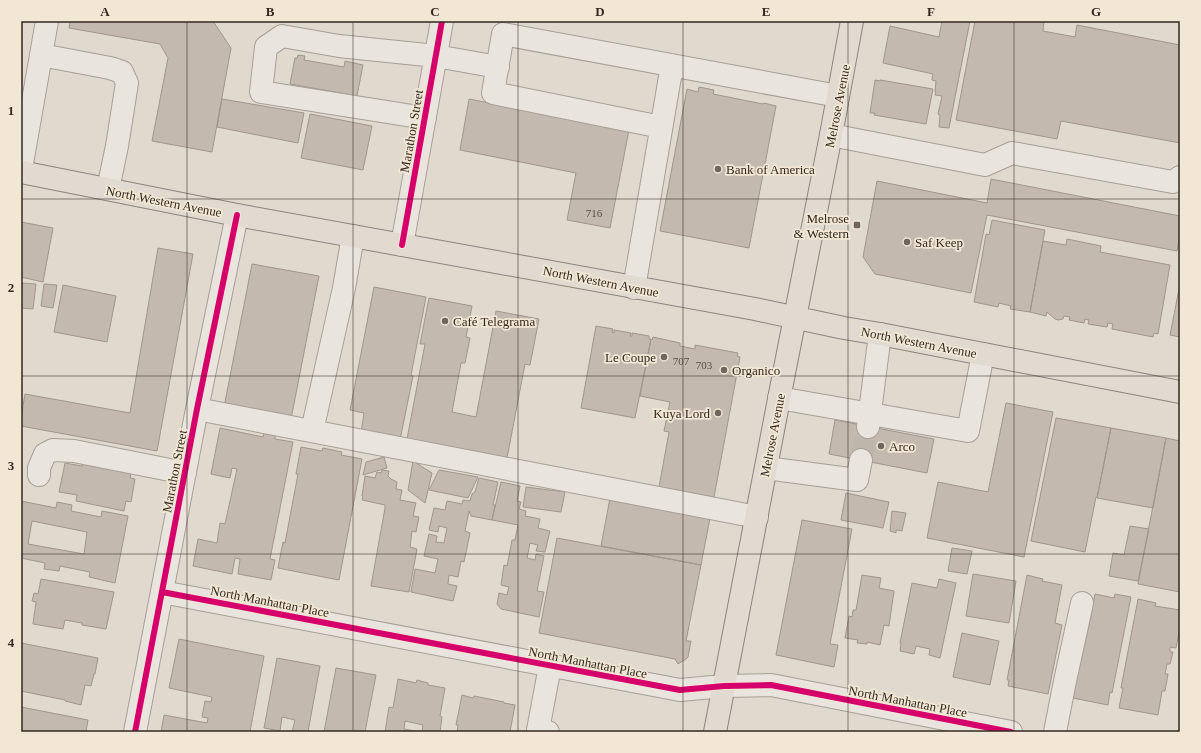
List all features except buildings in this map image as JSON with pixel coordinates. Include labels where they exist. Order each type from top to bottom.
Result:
[{"type":"main road","name":"Melrose Avenue","points":[[715,732],[852,21]]},
{"type":"main road","name":"North Western Avenue","points":[[21,171],[237,215],[795,317],[844,328],[1180,392]]},
{"type":"street","points":[[21,171],[47,21]]},
{"type":"street","name":"Marathon Street","points":[[402,245],[442,21]]},
{"type":"street","points":[[661,127],[493,93],[503,34],[838,96]]},
{"type":"street","points":[[425,118],[261,92],[266,46],[282,36],[339,46],[436,56],[498,68]]},
{"type":"street","points":[[41,55],[110,68],[122,72],[127,83],[117,146],[108,189]]},
{"type":"street","points":[[634,288],[672,65]]},
{"type":"street","points":[[831,135],[985,165],[1012,153],[1173,182],[1180,177]]},
{"type":"street","name":"Marathon Street","points":[[135,732],[197,409],[237,215]]},
{"type":"street","points":[[312,431],[344,288],[353,236]]},
{"type":"street","points":[[869,420],[880,334]]},
{"type":"street","points":[[779,398],[869,420],[968,431],[983,354]]},
{"type":"street","points":[[197,409],[757,517]]},
{"type":"street","points":[[39,475],[39,468],[45,454],[53,450],[74,451],[185,473]]},
{"type":"street","points":[[766,468],[857,480],[861,460]]},
{"type":"street","name":"North Manhattan Place","points":[[162,592],[680,690],[724,686],[771,685],[1012,732]]},
{"type":"street","points":[[1055,732],[1082,603]]},
{"type":"street","points":[[548,732],[538,730],[550,666]]},
{"type":"tunnel","points":[[861,460],[868,427]]},
{"type":"cycle path","points":[[402,245],[442,21]]},
{"type":"cycle path","points":[[135,732],[197,409],[237,215]]},
{"type":"cycle path","points":[[162,592],[680,690],[724,686],[771,685],[1011,732]]},
{"type":"place","name":"Bank of America","points":[[718,169]]},
{"type":"place","name":"Melrose & Western","points":[[857,225]]},
{"type":"place","name":"Saf Keep","points":[[907,242]]},
{"type":"place","name":"Café Telegrama","points":[[445,321]]},
{"type":"place","name":"Le Coupe","points":[[664,357]]},
{"type":"place","name":"Organico","points":[[724,370]]},
{"type":"place","name":"Kuya Lord","points":[[718,413]]},
{"type":"place","name":"Arco","points":[[881,446]]}]
